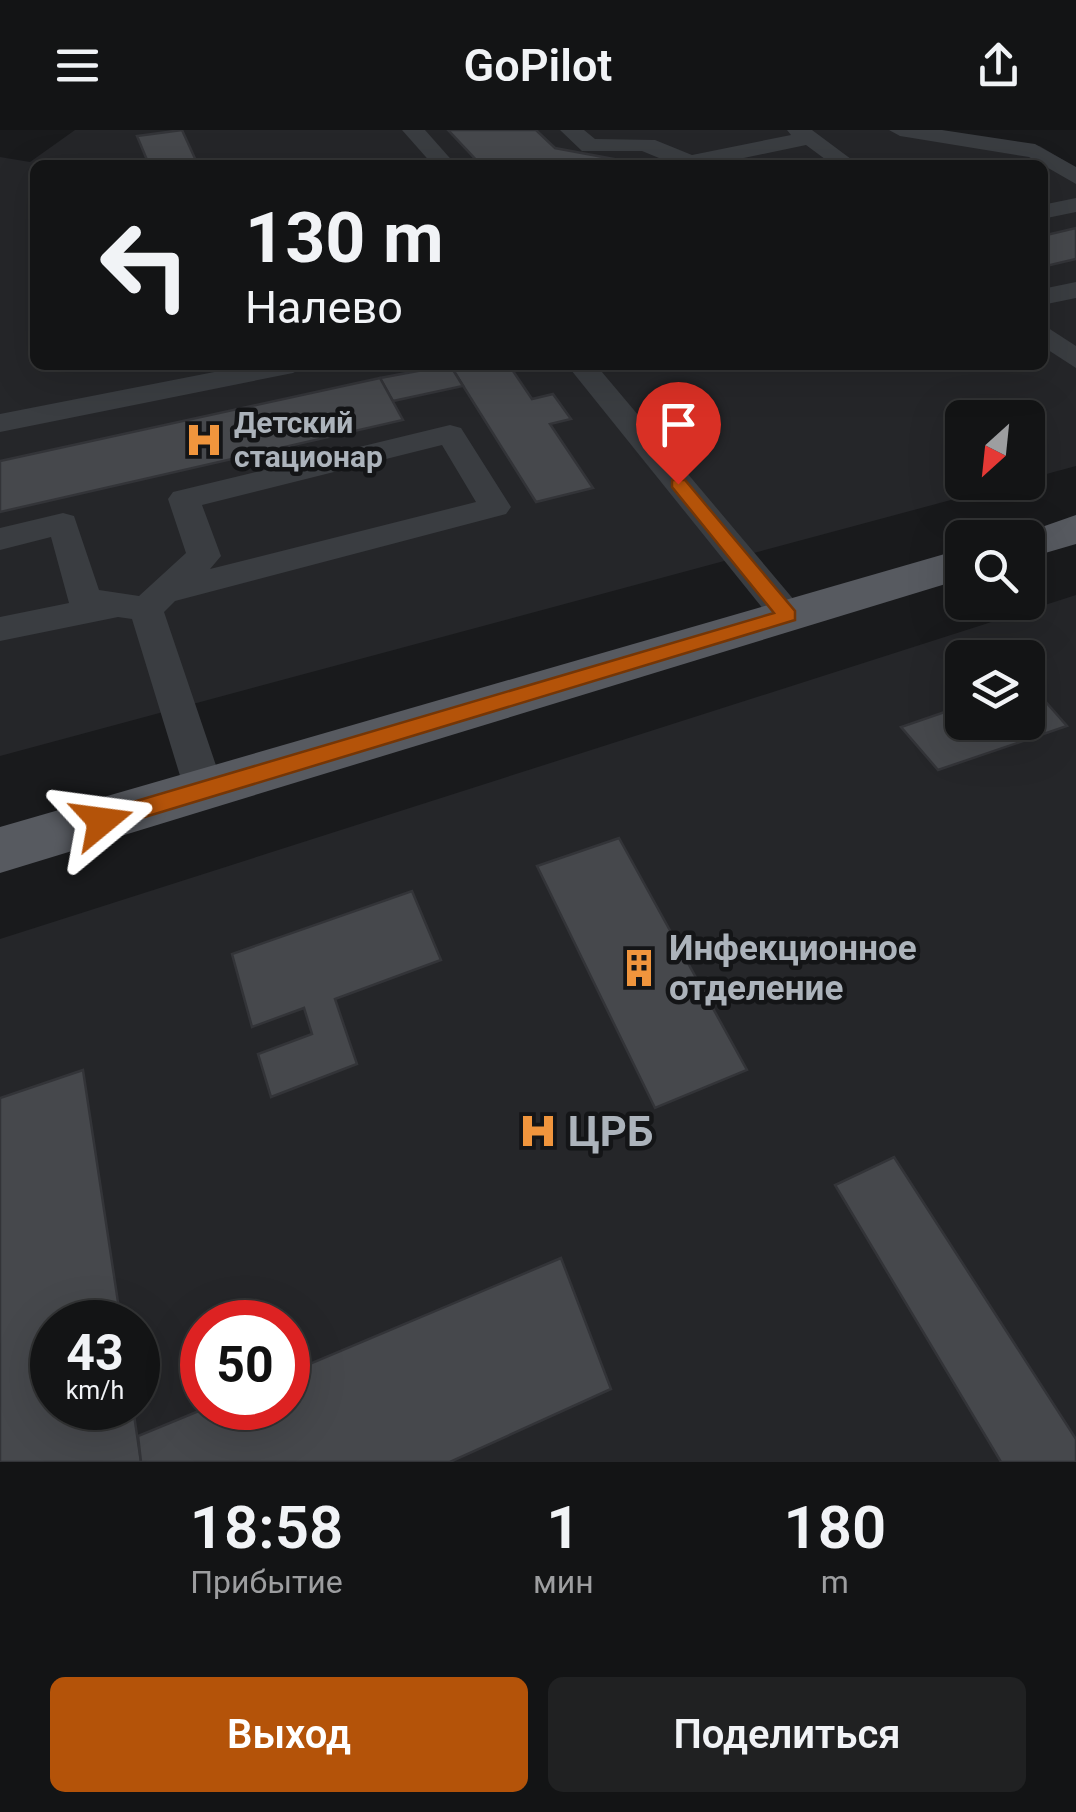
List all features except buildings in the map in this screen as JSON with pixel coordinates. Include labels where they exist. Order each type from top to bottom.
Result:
[{"type":"main road","points":[[1045,539],[1076,529]]},
{"type":"main road","points":[[0,850],[945,569]]},
{"type":"lane","points":[[413,130],[440,160]]},
{"type":"lane","points":[[571,130],[590,146],[617,142],[673,149],[685,160]]},
{"type":"lane","points":[[900,130],[1035,151],[1043,160]]},
{"type":"lane","points":[[700,160],[804,134],[841,160]]},
{"type":"lane","points":[[1048,165],[1076,177]]},
{"type":"lane","points":[[1048,211],[1076,205]]},
{"type":"lane","points":[[1048,296],[1076,290]]},
{"type":"lane","points":[[1048,337],[1076,360]]},
{"type":"lane","points":[[0,423],[268,370]]},
{"type":"lane","points":[[585,370],[788,616]]},
{"type":"lane","points":[[0,539],[63,523],[85,600],[142,602],[204,556],[184,499],[450,434],[495,506],[142,602],[0,629]]},
{"type":"lane","points":[[142,602],[204,792]]},
{"type":"shaded area","points":[[75,130],[938,130],[1040,146],[1076,168],[1076,466],[1045,474],[1045,400],[945,400],[945,500],[951,500],[0,756],[0,157],[30,162],[30,370],[1048,370],[1048,160],[33,160]]},
{"type":"shaded area","name":"ЦРБ","points":[[1076,595],[1076,1462],[0,1462],[0,939],[998,620],[1045,620],[1045,605]]},
{"type":"place","name":"Детский стационар","points":[[204,440]]},
{"type":"place","name":"Инфекционное отделение","points":[[639,968]]},
{"type":"place","name":"ЦРБ","points":[[538,1131]]},
{"type":"route","points":[[102,821],[788,616],[678,484]]}]
